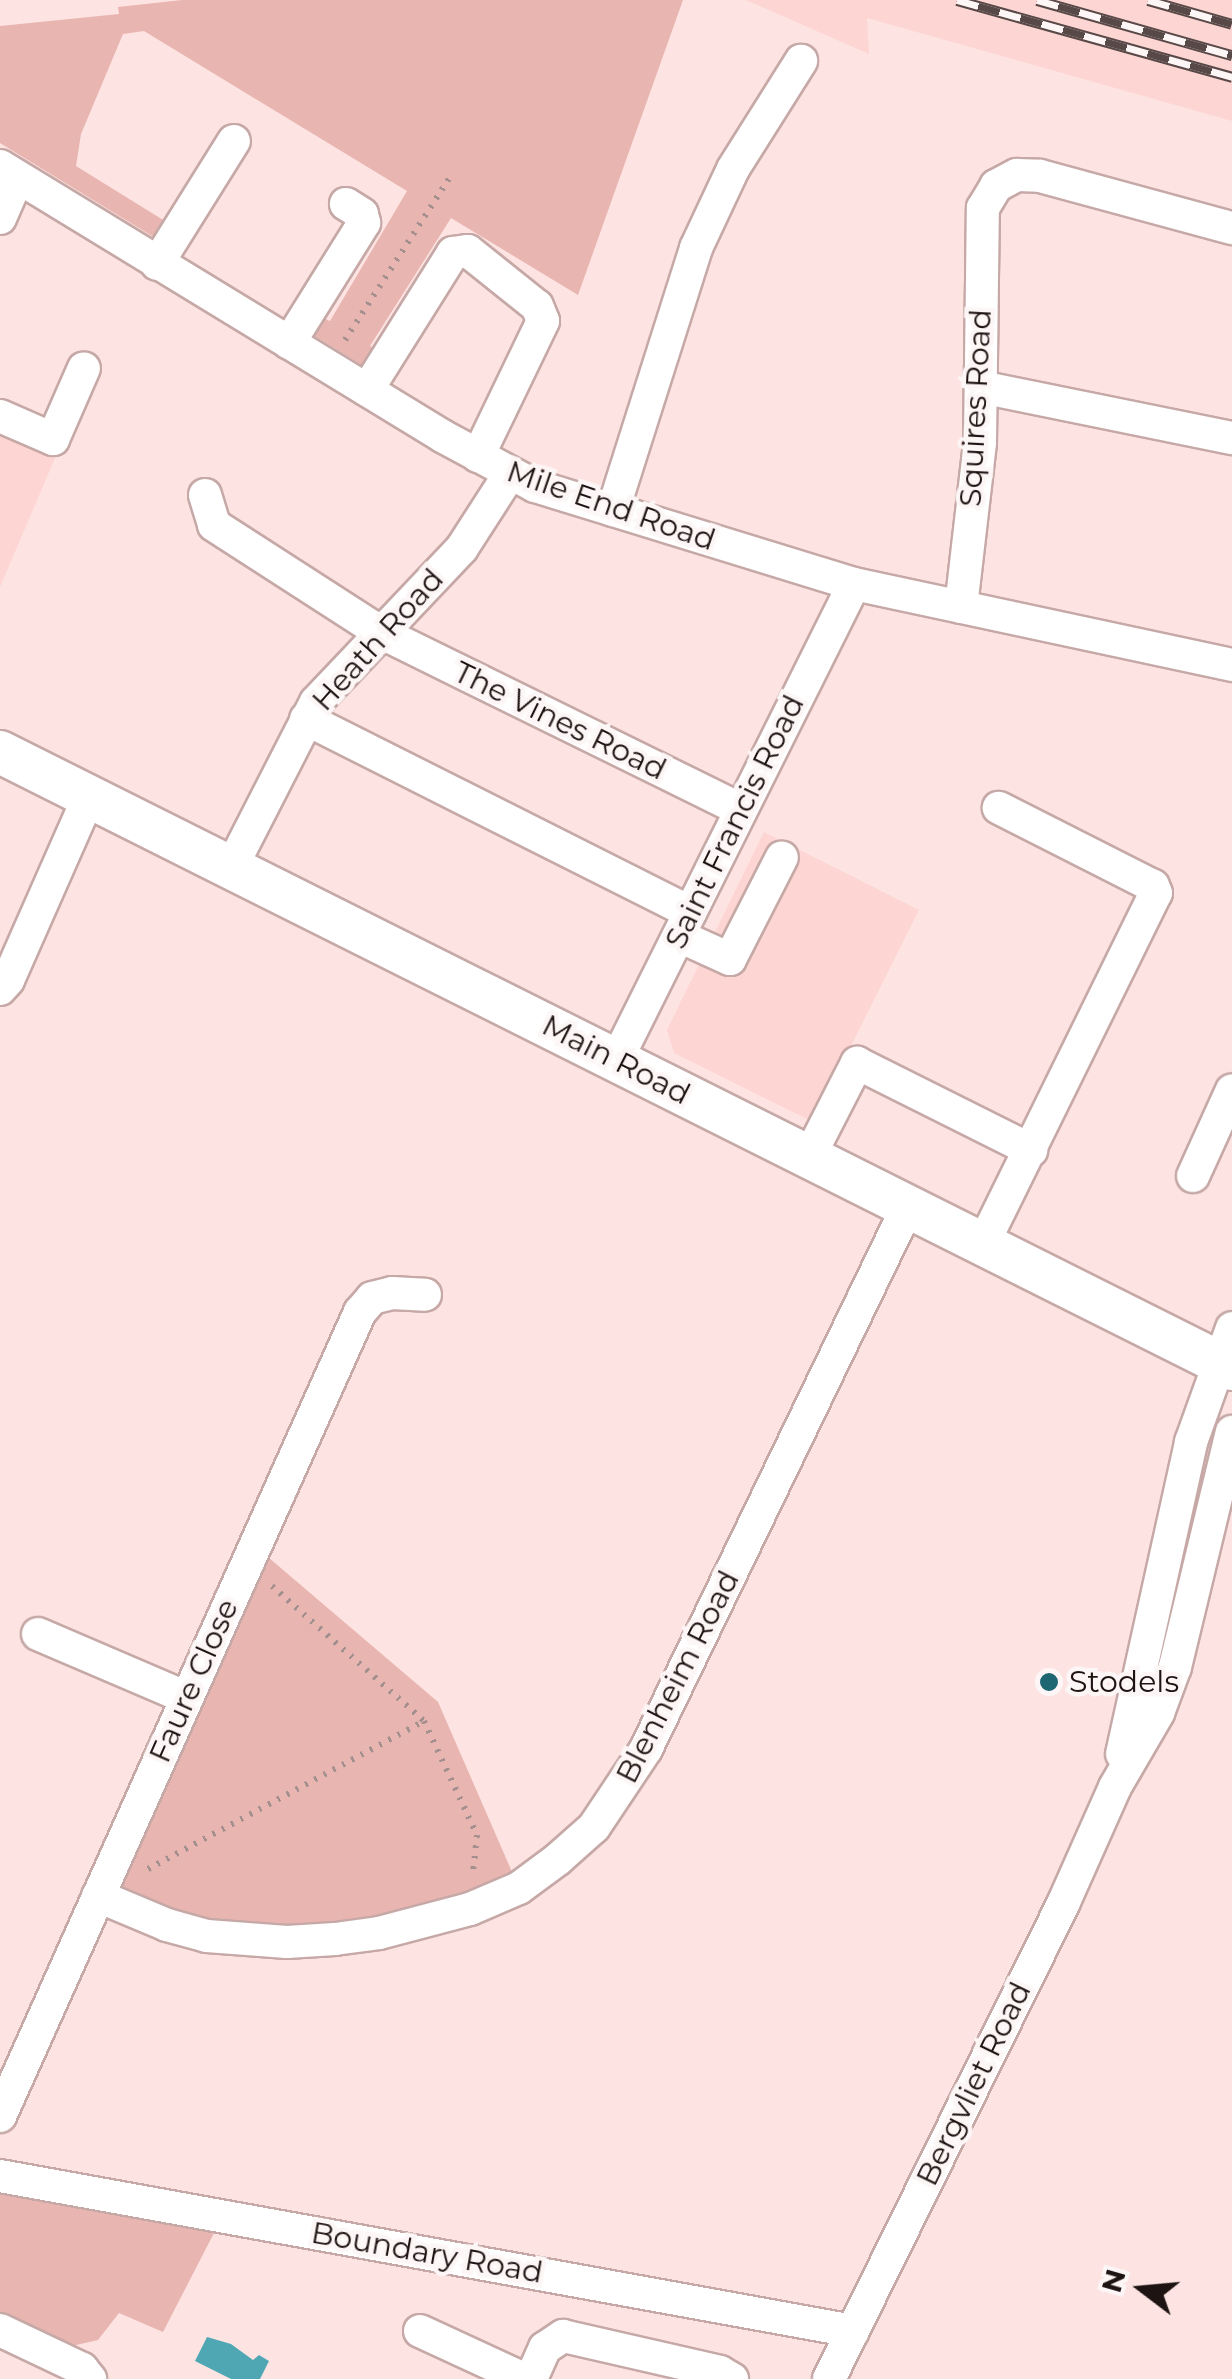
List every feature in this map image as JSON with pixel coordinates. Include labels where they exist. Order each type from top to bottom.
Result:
[{"type":"main road","name":"Main Road","points":[[0,752],[808,1156],[1227,1353]]},
{"type":"street","points":[[613,510],[696,248],[733,169],[801,60]]},
{"type":"street","points":[[157,264],[234,140]]},
{"type":"street","points":[[0,218],[8,173]]},
{"type":"street","name":"Mile End Road","points":[[8,173],[509,475],[854,584],[1232,666]]},
{"type":"street","name":"Squires Road","points":[[961,606],[980,442],[983,208],[996,186],[1017,175],[1040,176],[1232,228]]},
{"type":"street","points":[[289,343],[364,223],[362,214],[346,204]]},
{"type":"street","points":[[368,390],[453,253],[468,251],[537,306],[543,321],[478,456]]},
{"type":"street","points":[[0,416],[53,439],[84,368]]},
{"type":"street","points":[[982,387],[1232,438]]},
{"type":"street","name":"Heath Road","points":[[232,866],[306,719],[335,678],[470,539],[509,475]]},
{"type":"street","name":"The Vines Road","points":[[205,495],[214,525],[380,632],[741,810]]},
{"type":"street","name":"Saint Francis Road","points":[[616,1061],[854,584]]},
{"type":"street","points":[[306,719],[684,924],[730,959],[782,857]]},
{"type":"street","points":[[0,989],[8,980],[89,796]]},
{"type":"street","points":[[984,1242],[1156,893],[1152,886],[999,808]]},
{"type":"street","points":[[808,1156],[857,1063],[1031,1150]]},
{"type":"street","points":[[1193,1176],[1232,1090]]},
{"type":"street","name":"Blenheim Road","points":[[98,1896],[167,1925],[245,1940],[287,1942],[379,1933],[470,1909],[519,1888],[594,1827],[646,1749],[908,1204]]},
{"type":"street","name":"Faure Close","points":[[0,2116],[360,1312],[372,1298],[382,1295],[425,1295]]},
{"type":"street","name":"Bergvliet Road","points":[[1115,1787],[1180,1487],[1227,1353]]},
{"type":"street","name":"Bergvliet Road","points":[[829,2379],[1063,1904],[1115,1787],[1167,1692],[1232,1432]]},
{"type":"street","points":[[38,1634],[187,1698]]},
{"type":"street","name":"Boundary Road","points":[[0,2176],[853,2330]]},
{"type":"street","points":[[0,2330],[82,2370],[90,2379]]},
{"type":"street","points":[[420,2331],[527,2379],[546,2348],[564,2336],[720,2372],[732,2379]]},
{"type":"path","points":[[328,366],[450,177]]},
{"type":"path","points":[[242,1574],[271,1585],[424,1721],[477,1835],[470,1909]]},
{"type":"path","points":[[98,1896],[424,1721]]},
{"type":"shaded area","points":[[182,0],[683,0],[578,295],[451,218],[370,346],[384,355],[370,370],[313,335],[319,316],[330,321],[407,191],[144,31],[123,34],[81,134],[76,166],[168,223],[152,236],[0,143],[0,26],[119,14],[118,7]]},
{"type":"shaded area","points":[[746,0],[1232,0],[1232,121],[867,18],[869,54]]},
{"type":"shaded area","points":[[0,434],[55,458],[0,587]]},
{"type":"shaded area","points":[[764,832],[919,910],[813,1122],[674,1053],[667,1030]]},
{"type":"shaded area","points":[[255,1546],[438,1702],[519,1888],[287,1942],[98,1896]]},
{"type":"shaded area","points":[[0,2193],[214,2233],[163,2332],[119,2313],[98,2340],[72,2346],[0,2312]]},
{"type":"water","points":[[207,2337],[231,2344],[253,2360],[259,2355],[269,2361],[260,2379],[231,2379],[195,2361]]},
{"type":"railway","points":[[957,0],[1232,77]]},
{"type":"railway","points":[[1037,0],[1232,55]]},
{"type":"railway","points":[[1148,0],[1232,24]]},
{"type":"place","name":"Stodels","points":[[1049,1682]]}]
